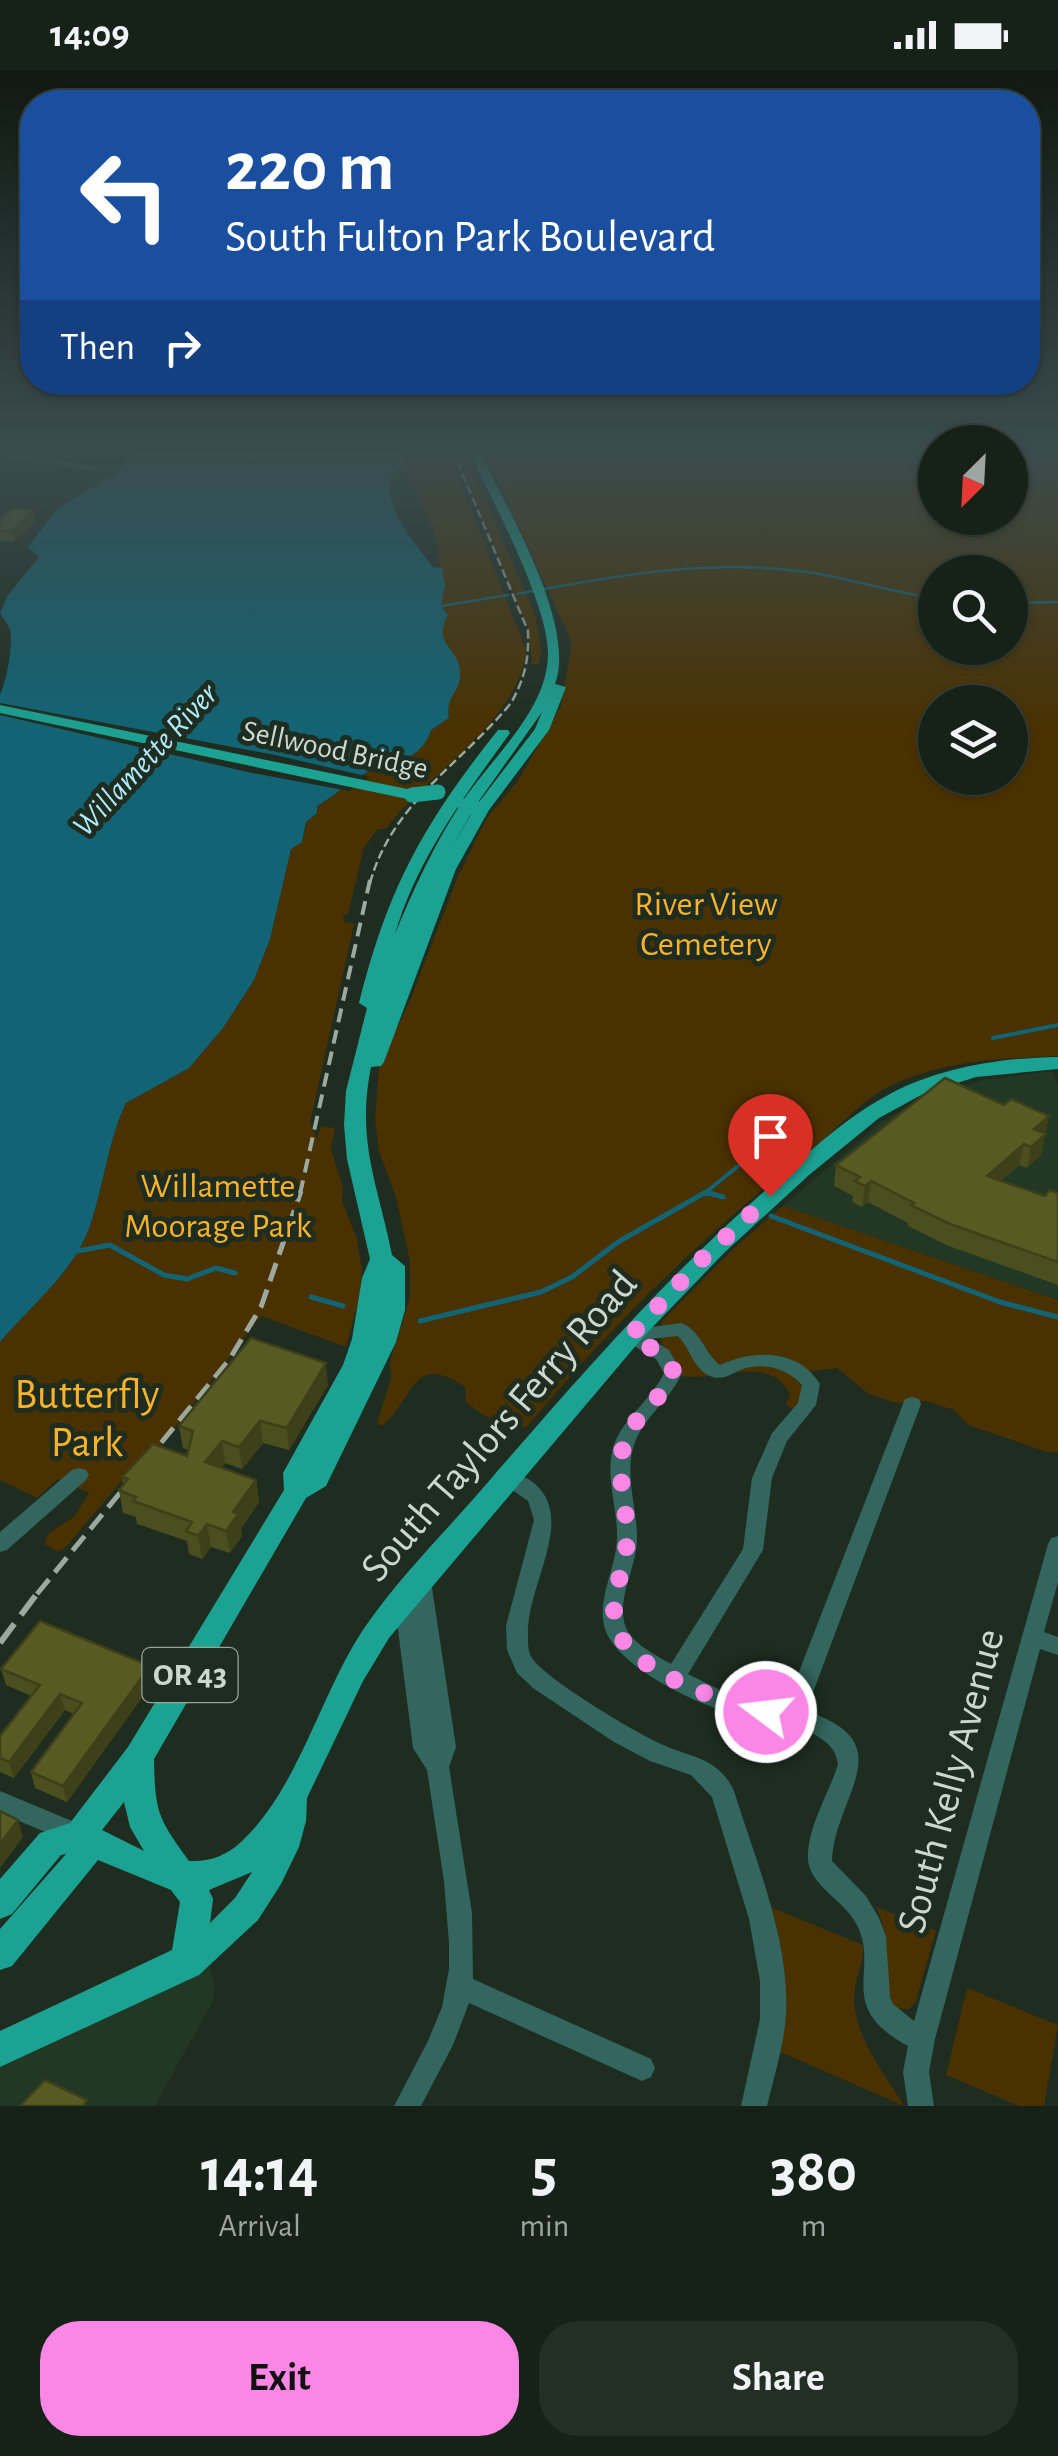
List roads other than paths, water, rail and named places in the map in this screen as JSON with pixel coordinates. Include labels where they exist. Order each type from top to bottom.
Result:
[{"type":"main road","points":[[360,1078],[372,1066],[380,1049],[448,869],[481,809],[542,730],[555,701],[563,666],[516,546]]},
{"type":"main road","points":[[370,1039],[362,1030],[381,950],[418,851],[462,784],[536,689],[556,652]]},
{"type":"main road","name":"OR 43","points":[[0,1903],[51,1843],[80,1835],[139,1757],[297,1491],[317,1479],[370,1351],[390,1324],[394,1266],[381,1259],[354,1127],[360,1078],[410,921],[446,838],[544,694],[556,652]]},
{"type":"main road","name":"Sellwood Bridge","points":[[0,709],[416,795]]},
{"type":"main road","points":[[416,795],[462,784]]},
{"type":"main road","points":[[416,795],[445,809]]},
{"type":"main road","name":"Sellwood Bridge","points":[[445,809],[481,809]]},
{"type":"main road","name":"South Taylors Ferry Road","points":[[179,1878],[215,1874],[248,1858],[273,1832],[358,1662],[412,1588],[630,1336],[738,1226],[871,1114],[916,1090],[959,1076],[1058,1062]]},
{"type":"main road","points":[[139,1757],[142,1816],[151,1837],[169,1856],[179,1878],[197,1899],[187,1963]]},
{"type":"main road","points":[[0,2050],[56,2019],[187,1963],[212,1946],[251,1905],[292,1828],[293,1794]]},
{"type":"main road","points":[[80,1835],[179,1878]]},
{"type":"main road","name":"OR 43","points":[[0,1954],[84,1857],[80,1835]]},
{"type":"street","points":[[630,1336],[684,1330],[715,1371],[744,1363],[791,1366],[809,1379],[810,1396],[804,1410],[779,1438],[762,1478],[753,1550],[674,1678]]},
{"type":"street","points":[[630,1336],[663,1355],[674,1372],[624,1442],[621,1463],[626,1549],[614,1618],[624,1642],[674,1678],[726,1702],[830,1732],[848,1751],[852,1764],[821,1836],[820,1864],[866,1916],[882,2012],[901,2030],[922,2039]]},
{"type":"street","points":[[792,1718],[912,1404]]},
{"type":"street","points":[[0,1544],[79,1475]]},
{"type":"street","points":[[508,1477],[536,1496],[544,1520],[517,1626],[516,1643],[525,1666],[541,1682],[622,1735],[658,1754],[699,1767],[722,1791],[760,1919],[773,1981],[773,2019],[754,2106]]},
{"type":"street","name":"South Kelly Avenue","points":[[922,2106],[916,2072],[922,2039],[1058,1544]]},
{"type":"street","points":[[407,2106],[454,2009],[460,1986],[460,1936],[438,1768],[424,1748],[412,1588]]},
{"type":"street","points":[[1032,1637],[1058,1646]]},
{"type":"street","points":[[0,1802],[80,1835]]},
{"type":"street","points":[[460,1986],[642,2068]]},
{"type":"water","name":"Willamette River","points":[[417,546],[433,567],[442,568],[445,585],[441,606],[448,615],[444,640],[459,664],[460,680],[449,704],[449,718],[431,730],[420,749],[403,760],[362,775],[317,806],[317,813],[306,822],[302,842],[291,849],[270,939],[254,980],[223,1028],[189,1068],[126,1103],[80,1247],[60,1276],[0,1342],[0,695],[11,642],[9,627],[0,613],[8,595],[39,557],[28,547]]},
{"type":"waterway","points":[[517,594],[625,575],[734,567],[807,572],[918,595]]},
{"type":"waterway","points":[[441,606],[508,595]]},
{"type":"waterway","points":[[1028,603],[1058,602]]},
{"type":"waterway","points":[[993,1038],[1058,1025]]},
{"type":"waterway","points":[[706,1192],[796,1119]]},
{"type":"waterway","points":[[420,1321],[541,1292],[572,1277],[618,1242],[706,1192]]},
{"type":"waterway","points":[[706,1192],[723,1197]]},
{"type":"waterway","points":[[703,1194],[712,1194]]},
{"type":"waterway","points":[[771,1216],[1000,1302],[1058,1317]]},
{"type":"waterway","points":[[72,1252],[110,1245],[164,1275],[187,1279],[216,1268],[235,1273]]},
{"type":"waterway","points":[[311,1297],[343,1306]]},
{"type":"railway","points":[[370,883],[380,855],[411,807],[511,703],[520,685],[528,631],[493,546]]},
{"type":"railway","points":[[300,1194],[370,880]]},
{"type":"railway","points":[[37,1594],[229,1360],[261,1307],[300,1194]]},
{"type":"railway","points":[[0,1643],[39,1591]]},
{"type":"park label","name":"River View Cemetery","points":[[706,924]]},
{"type":"park label","name":"Willamette Moorage Park","points":[[218,1206]]},
{"type":"park label","name":"Butterfly Park","points":[[87,1419]]}]
